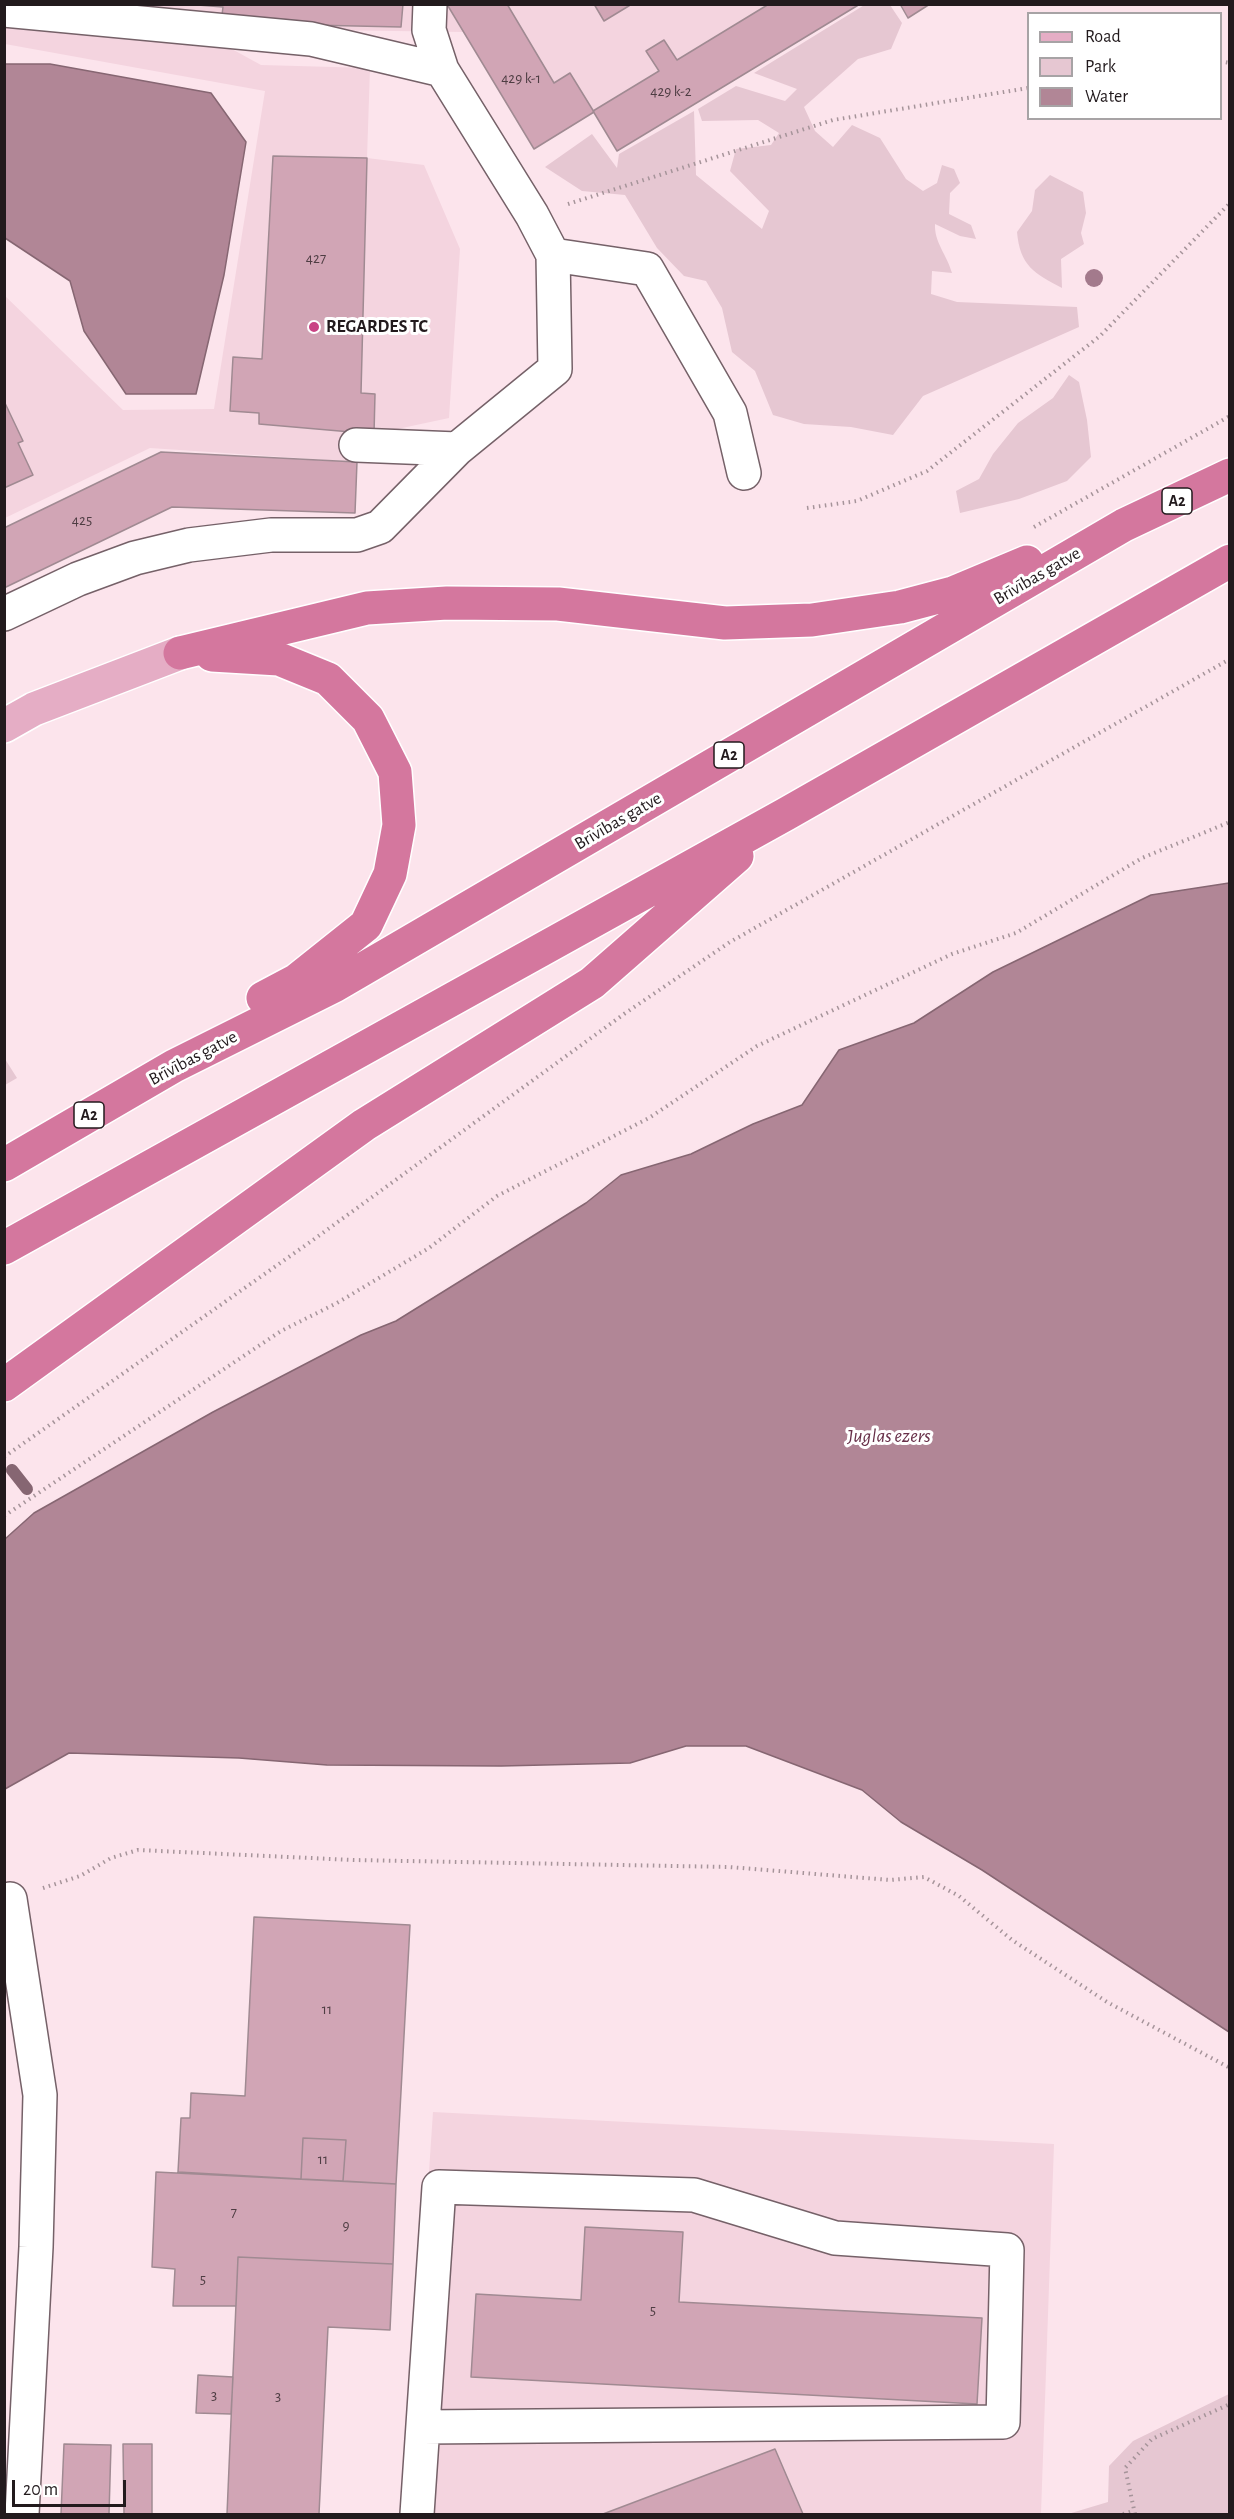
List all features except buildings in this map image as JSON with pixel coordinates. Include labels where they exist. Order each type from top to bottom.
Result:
[{"type":"highway","name":"Brīvības gatve","points":[[4,1165],[174,1066],[334,986],[1124,525],[1230,475]]},
{"type":"highway","points":[[180,653],[367,608],[447,603],[558,604],[725,623],[812,620],[900,607],[953,592],[1124,525]]},
{"type":"highway","points":[[4,1248],[786,814],[1230,561]]},
{"type":"highway","points":[[174,1066],[236,1012],[297,980],[366,925],[390,874],[399,825],[395,772],[368,719],[328,679],[279,659],[180,653]]},
{"type":"highway","points":[[4,1385],[364,1125],[592,983],[786,814]]},
{"type":"main road","points":[[4,726],[34,709],[180,653]]},
{"type":"street","points":[[4,614],[88,576],[135,558],[189,545],[271,535],[357,535],[380,528],[458,449],[555,369],[553,255],[532,215],[442,70],[429,30],[430,4]]},
{"type":"street","points":[[4,10],[311,39],[442,70]]},
{"type":"street","points":[[553,255],[647,269],[730,413],[744,473]]},
{"type":"street","points":[[356,445],[458,449]]},
{"type":"street","points":[[10,1899],[40,2095],[36,2247],[22,2514]]},
{"type":"street","points":[[417,2514],[439,2187],[694,2194],[835,2238],[1007,2250],[1003,2422],[423,2427]]},
{"type":"path","points":[[532,215],[833,120],[1027,88]]},
{"type":"path","points":[[807,508],[857,501],[927,471],[1100,336],[1230,203]]},
{"type":"path","points":[[1023,533],[1230,416]]},
{"type":"path","points":[[4,1457],[313,1240],[624,1014],[730,942],[1230,659]]},
{"type":"path","points":[[4,1516],[281,1331],[337,1303],[429,1248],[498,1196],[649,1118],[757,1046],[952,954],[1016,933],[1142,858],[1230,822]]},
{"type":"path","points":[[10,1899],[80,1876],[111,1858],[138,1850],[353,1860],[729,1867],[890,1880],[924,1877],[958,1896],[1012,1940],[1107,2002],[1224,2062],[1230,2068]]},
{"type":"path","points":[[1124,2514],[1134,2513],[1125,2468],[1152,2439],[1230,2404]]},
{"type":"shaded area","points":[[5,5],[860,5],[617,151],[594,113],[534,149],[463,32],[325,30],[219,42],[261,65],[370,68],[367,158],[424,165],[460,249],[449,418],[374,434],[357,462],[150,448],[5,518],[4,295],[123,410],[214,409],[265,91],[5,44]]},
{"type":"shaded area","points":[[433,2112],[1054,2144],[1041,2513],[406,2514]]},
{"type":"green space","points":[[866,4],[890,5],[902,23],[891,49],[858,59],[804,107],[815,131],[833,147],[852,125],[880,138],[906,179],[923,191],[937,183],[942,165],[954,169],[960,183],[950,193],[949,214],[971,225],[976,239],[960,236],[935,224],[939,243],[952,273],[932,271],[931,294],[957,302],[1077,307],[1079,327],[923,396],[893,435],[851,427],[804,424],[773,415],[755,371],[732,352],[722,308],[706,281],[684,276],[657,248],[625,195],[582,191],[545,167],[592,134],[617,168],[619,154],[694,111],[696,175],[762,229],[769,211],[730,171],[736,149],[771,145],[779,133],[758,120],[702,121],[698,109],[736,86],[785,101],[797,89],[754,73]]},
{"type":"green space","points":[[1050,175],[1083,192],[1086,213],[1081,233],[1084,244],[1061,259],[1062,288],[1036,273],[1025,261],[1017,232],[1032,211],[1035,190]]},
{"type":"green space","points":[[1069,375],[1079,382],[1087,420],[1091,457],[1067,481],[1019,499],[960,513],[956,491],[979,479],[993,454],[1018,423],[1053,398]]},
{"type":"green space","points":[[5,1059],[17,1078],[4,1085]]},
{"type":"green space","points":[[1229,2394],[1229,2514],[1068,2514],[1108,2502],[1109,2466],[1133,2441]]},
{"type":"water","points":[[4,64],[50,64],[211,93],[246,142],[224,275],[196,394],[126,394],[84,331],[70,281],[5,238]]},
{"type":"water","name":"Juglas ezers","points":[[1229,883],[1229,2032],[982,1870],[901,1822],[862,1790],[746,1746],[686,1746],[630,1763],[501,1766],[327,1765],[239,1758],[69,1753],[5,1789],[5,1539],[34,1513],[213,1412],[361,1335],[396,1321],[586,1203],[621,1175],[691,1154],[753,1124],[802,1105],[839,1050],[914,1023],[993,972],[1151,895]]},
{"type":"waterway","points":[[12,1470],[27,1489]]},
{"type":"place","name":"REGARDES TC","points":[[314,327]]}]
